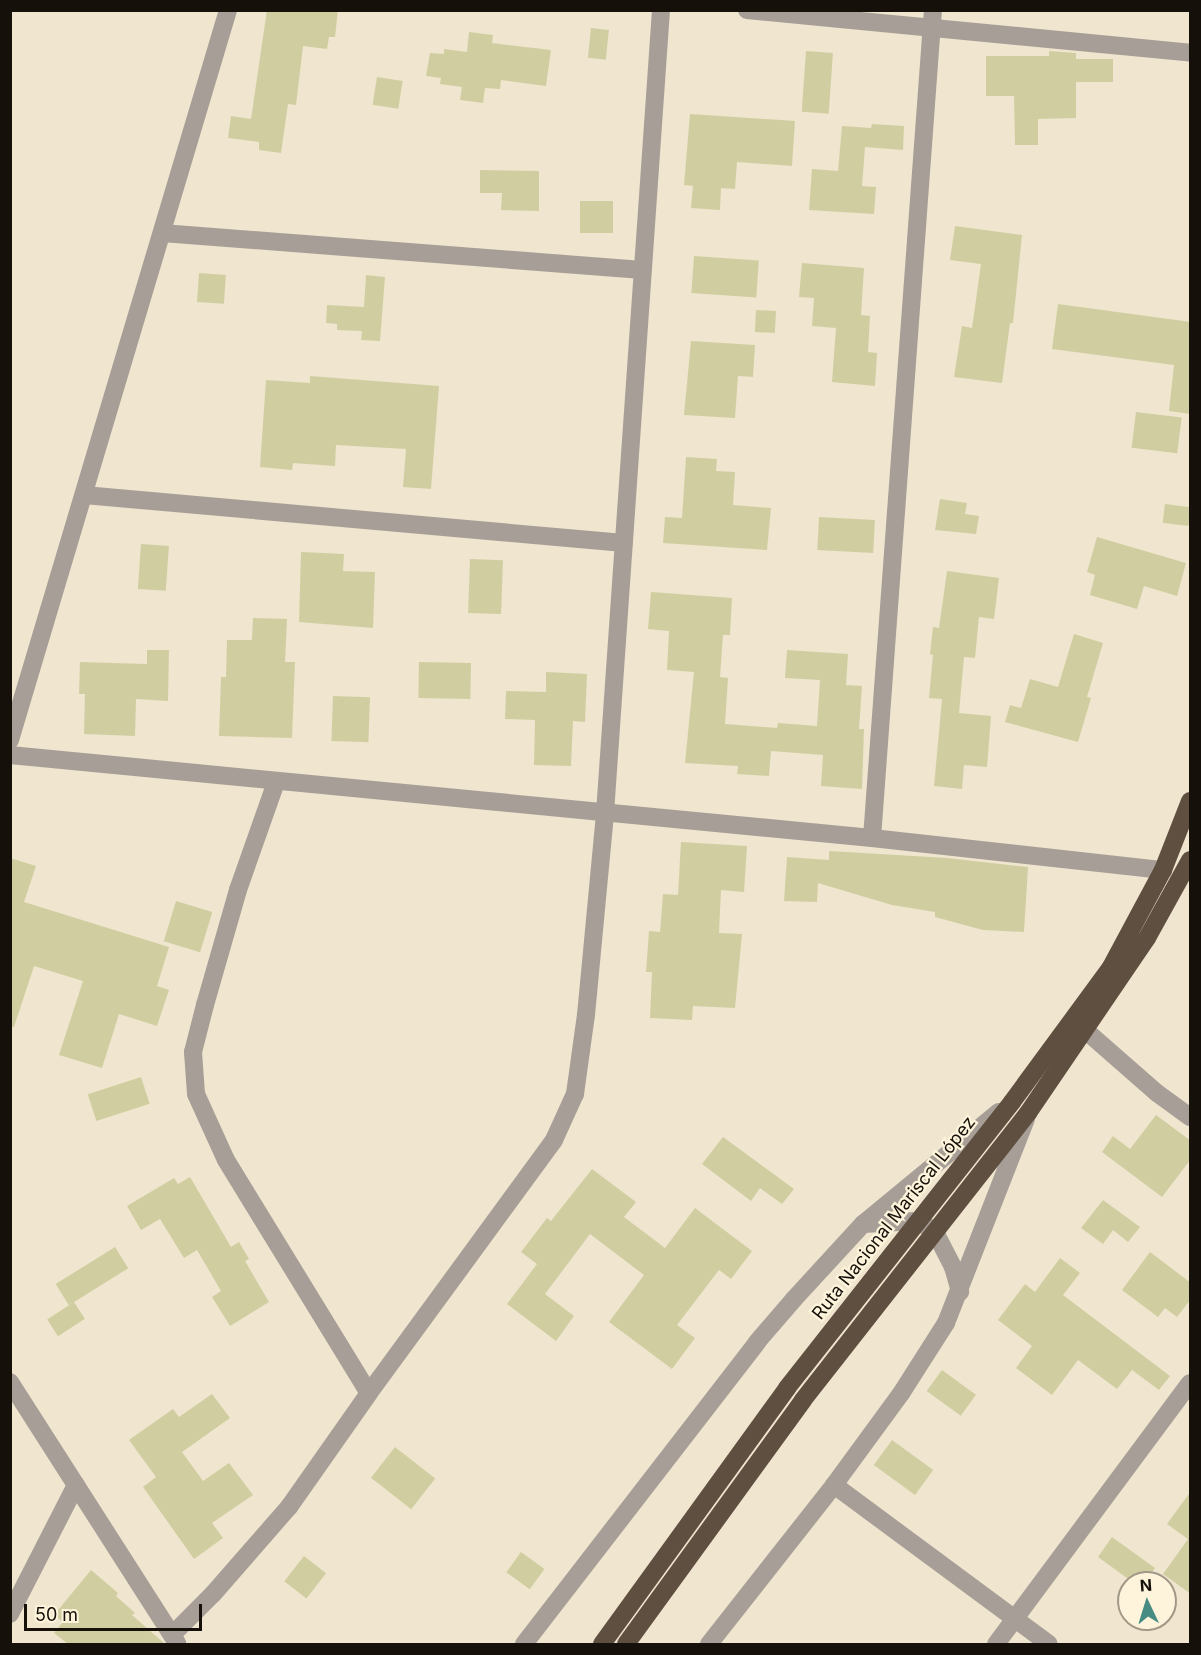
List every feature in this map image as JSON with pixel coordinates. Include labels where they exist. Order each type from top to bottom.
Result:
[{"type":"highway","name":"Ruta Nacional Mariscal López","points":[[602,1644],[787,1388],[916,1221],[1012,1102],[1111,967],[1163,870],[1191,801]]},
{"type":"highway","points":[[626,1644],[803,1400],[1028,1113],[1147,938],[1191,860]]},
{"type":"street","points":[[10,740],[228,10]]},
{"type":"street","points":[[10,1382],[175,1640],[289,1507],[369,1393],[554,1140],[575,1094],[586,1015],[605,813],[661,10]]},
{"type":"street","points":[[747,10],[933,19],[1191,53]]},
{"type":"street","points":[[872,838],[907,339],[933,19]]},
{"type":"street","points":[[162,233],[643,270]]},
{"type":"street","points":[[84,495],[624,543]]},
{"type":"street","points":[[10,755],[872,838],[1163,870]]},
{"type":"street","points":[[276,782],[238,890],[205,1005],[193,1052],[196,1094],[226,1160],[369,1393]]},
{"type":"street","points":[[1085,1030],[1157,1093],[1191,1117]]},
{"type":"street","points":[[524,1644],[757,1342],[863,1224],[1012,1102]]},
{"type":"street","points":[[708,1644],[834,1485],[902,1392],[946,1323],[1028,1113]]},
{"type":"street","points":[[863,1224],[916,1221],[934,1230],[953,1267],[960,1292]]},
{"type":"street","points":[[996,1644],[1191,1383]]},
{"type":"street","points":[[10,1614],[76,1485]]},
{"type":"street","points":[[834,1485],[1049,1644]]},
{"type":"building","points":[[267,10],[338,10],[335,37],[329,37],[327,49],[303,46],[296,105],[288,104],[281,153],[259,150],[259,142],[228,138],[231,116],[251,119]]},
{"type":"building","points":[[591,28],[609,30],[606,60],[588,58]]},
{"type":"building","points":[[469,32],[493,35],[492,43],[551,50],[546,86],[501,80],[500,89],[485,88],[483,103],[460,100],[462,87],[440,84],[441,78],[426,76],[430,53],[444,54],[444,49],[467,52]]},
{"type":"building","points":[[806,51],[833,53],[829,114],[802,112]]},
{"type":"building","points":[[1049,51],[1076,53],[1076,59],[1113,59],[1113,82],[1076,82],[1076,118],[1038,119],[1038,145],[1015,145],[1014,96],[986,96],[986,56],[1049,56]]},
{"type":"building","points":[[377,77],[403,81],[398,109],[373,105]]},
{"type":"building","points":[[690,114],[795,121],[792,166],[737,162],[735,189],[721,188],[720,210],[691,208],[693,186],[684,185]]},
{"type":"building","points":[[872,124],[904,126],[903,150],[865,147],[862,186],[876,187],[874,214],[809,210],[812,169],[838,171],[842,126],[871,128]]},
{"type":"building","points":[[480,170],[539,171],[539,211],[501,210],[502,193],[480,193]]},
{"type":"building","points":[[580,201],[613,201],[613,233],[580,233]]},
{"type":"building","points":[[955,226],[1022,235],[1013,323],[1010,323],[1002,383],[954,377],[962,326],[972,328],[981,264],[950,260]]},
{"type":"building","points":[[694,256],[759,261],[756,297],[691,293]]},
{"type":"building","points":[[802,263],[864,268],[861,315],[870,316],[868,352],[877,353],[875,386],[832,382],[836,328],[812,326],[814,298],[799,297]]},
{"type":"building","points":[[199,273],[226,275],[224,304],[197,302]]},
{"type":"building","points":[[366,275],[385,277],[380,341],[361,340],[362,331],[337,330],[337,324],[326,323],[327,305],[364,307]]},
{"type":"building","points":[[1058,304],[1191,322],[1191,414],[1169,411],[1174,365],[1052,349]]},
{"type":"building","points":[[756,310],[776,311],[775,333],[755,332]]},
{"type":"building","points":[[691,341],[755,345],[753,377],[738,376],[735,418],[684,415]]},
{"type":"building","points":[[310,376],[439,386],[431,489],[403,487],[406,449],[336,445],[335,466],[293,463],[292,470],[260,467],[266,380],[310,383]]},
{"type":"building","points":[[1136,412],[1182,418],[1177,453],[1132,448]]},
{"type":"building","points":[[686,457],[717,459],[716,471],[735,472],[733,505],[771,508],[767,550],[663,543],[665,517],[682,518]]},
{"type":"building","points":[[940,499],[967,503],[965,514],[979,516],[976,534],[935,530]]},
{"type":"building","points":[[1165,504],[1190,507],[1188,526],[1163,523]]},
{"type":"building","points":[[819,517],[875,520],[873,553],[817,550]]},
{"type":"building","points":[[1097,537],[1186,563],[1177,596],[1144,586],[1137,609],[1090,595],[1095,575],[1087,572]]},
{"type":"building","points":[[141,544],[169,546],[166,591],[138,589]]},
{"type":"building","points":[[301,552],[344,554],[343,571],[375,572],[373,628],[299,622]]},
{"type":"building","points":[[470,559],[503,560],[501,614],[468,613]]},
{"type":"building","points":[[947,571],[999,578],[994,619],[979,617],[975,658],[964,657],[959,713],[991,716],[987,767],[964,765],[962,789],[934,786],[942,699],[929,698],[933,655],[930,654],[933,627],[939,628]]},
{"type":"building","points":[[651,592],[732,598],[730,635],[723,635],[720,677],[728,678],[725,724],[777,728],[778,723],[817,726],[820,680],[785,678],[787,650],[848,654],[846,685],[862,686],[859,729],[864,729],[862,789],[821,786],[823,755],[771,751],[769,776],[737,774],[738,766],[685,763],[694,672],[667,670],[669,631],[648,629]]},
{"type":"building","points":[[253,618],[287,619],[285,662],[295,662],[292,738],[219,736],[221,677],[226,677],[227,640],[252,640]]},
{"type":"building","points":[[1074,634],[1103,643],[1087,697],[1091,698],[1078,742],[1005,722],[1010,705],[1021,708],[1030,679],[1058,687]]},
{"type":"building","points":[[147,650],[169,650],[168,701],[136,699],[135,736],[84,734],[85,694],[79,694],[80,662],[147,664]]},
{"type":"building","points":[[419,662],[471,663],[470,699],[418,698]]},
{"type":"building","points":[[546,672],[587,674],[585,722],[573,721],[571,766],[534,765],[535,720],[505,719],[506,691],[546,692]]},
{"type":"building","points":[[333,696],[370,697],[368,742],[331,741]]},
{"type":"building","points":[[681,842],[747,846],[744,892],[721,890],[719,933],[742,934],[735,1008],[693,1006],[692,1020],[650,1018],[652,972],[646,972],[649,931],[660,932],[663,894],[678,895]]},
{"type":"building","points":[[829,851],[947,858],[1028,867],[1024,932],[983,930],[935,917],[935,912],[892,905],[818,883],[817,902],[784,901],[787,857],[829,860]]},
{"type":"building","points":[[10,858],[36,866],[24,902],[169,947],[157,986],[169,990],[157,1026],[119,1014],[102,1068],[59,1055],[83,981],[34,966],[14,1027],[10,1027]]},
{"type":"building","points":[[176,901],[212,912],[200,952],[164,941]]},
{"type":"building","points":[[141,1077],[150,1104],[96,1121],[88,1094]]},
{"type":"building","points":[[1156,1115],[1191,1141],[1191,1159],[1162,1197],[1102,1152],[1113,1136],[1130,1149]]},
{"type":"building","points":[[723,1137],[794,1189],[782,1204],[760,1188],[751,1201],[702,1164]]},
{"type":"building","points":[[592,1169],[636,1202],[624,1217],[665,1248],[695,1208],[752,1251],[731,1279],[719,1270],[677,1325],[695,1338],[672,1369],[609,1322],[644,1275],[590,1234],[545,1294],[574,1316],[556,1341],[507,1304],[537,1264],[521,1252],[547,1218],[551,1221]]},
{"type":"building","points":[[190,1177],[231,1247],[239,1242],[249,1259],[245,1261],[269,1302],[230,1326],[212,1297],[221,1291],[197,1250],[184,1258],[160,1219],[141,1230],[127,1206],[174,1178],[178,1184]]},
{"type":"building","points":[[1103,1200],[1140,1227],[1128,1242],[1113,1230],[1103,1244],[1081,1228]]},
{"type":"building","points":[[115,1247],[128,1268],[69,1305],[56,1284]]},
{"type":"building","points":[[1150,1252],[1191,1283],[1191,1299],[1177,1317],[1165,1308],[1158,1317],[1122,1290]]},
{"type":"building","points":[[1060,1258],[1080,1273],[1063,1295],[1170,1376],[1159,1390],[1132,1370],[1117,1389],[1078,1360],[1052,1395],[1016,1368],[1032,1346],[998,1320],[1025,1284],[1035,1292]]},
{"type":"building","points":[[74,1302],[85,1319],[58,1336],[47,1319]]},
{"type":"building","points":[[942,1370],[976,1395],[961,1416],[927,1391]]},
{"type":"building","points":[[212,1394],[230,1418],[182,1452],[203,1481],[229,1463],[253,1495],[212,1523],[223,1538],[194,1559],[143,1487],[156,1477],[129,1440],[173,1409],[179,1417]]},
{"type":"building","points":[[892,1440],[933,1470],[915,1495],[874,1465]]},
{"type":"building","points":[[395,1447],[435,1478],[411,1509],[371,1478]]},
{"type":"building","points":[[1191,1491],[1191,1594],[1177,1584],[1177,1571],[1165,1571],[1188,1539],[1167,1524]]},
{"type":"building","points":[[1112,1537],[1155,1568],[1153,1571],[1117,1571],[1098,1557]]},
{"type":"building","points":[[521,1552],[544,1569],[530,1589],[506,1572]]},
{"type":"building","points":[[304,1556],[326,1573],[306,1598],[284,1581]]},
{"type":"building","points":[[91,1570],[118,1593],[116,1596],[135,1613],[132,1615],[165,1644],[68,1644],[54,1633],[63,1622],[54,1615]]}]
